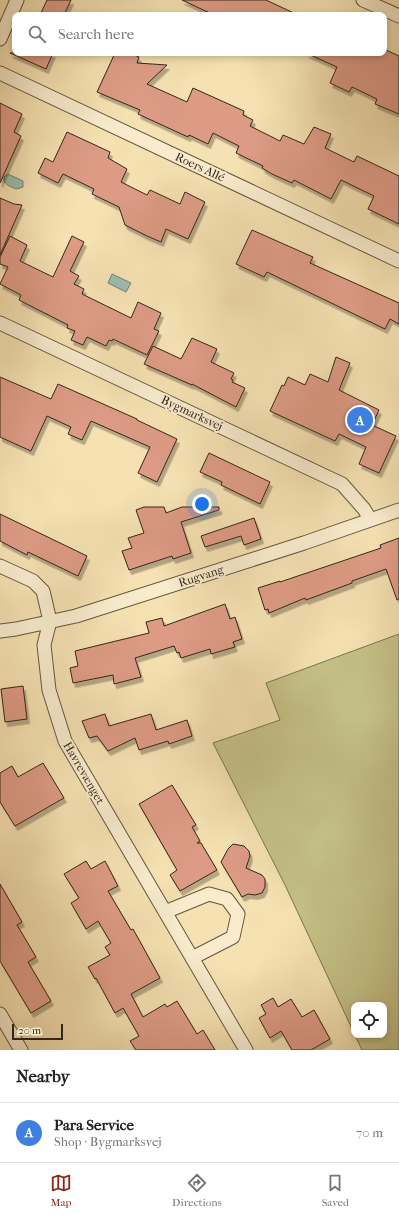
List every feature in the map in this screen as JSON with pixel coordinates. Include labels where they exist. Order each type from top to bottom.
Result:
[{"type":"street","points":[[0,39],[17,0]]},
{"type":"street","points":[[363,0],[385,5],[399,16]]},
{"type":"street","name":"Roers Allé","points":[[0,73],[399,260]]},
{"type":"street","name":"Bygmarksvej","points":[[0,322],[342,484],[364,509],[370,520]]},
{"type":"street","name":"Rugvang","points":[[0,631],[16,629],[83,614],[304,543],[399,510]]},
{"type":"street","points":[[0,566],[33,581],[43,591],[50,621]]},
{"type":"street","name":"Havrevænget","points":[[50,621],[44,646],[49,690],[65,741],[246,1050]]},
{"type":"street","points":[[165,912],[209,894],[227,899],[238,914],[232,937],[192,958]]},
{"type":"street","points":[[0,1014],[21,1050]]},
{"type":"shaded area","points":[[8,174],[23,181],[23,187],[17,189],[6,184],[4,177]]},
{"type":"shaded area","points":[[112,274],[131,283],[126,292],[108,283]]},
{"type":"shaded area","points":[[399,634],[399,1050],[362,1050],[356,1038],[387,1038],[387,1002],[351,1002],[351,1027],[285,885],[213,743],[280,720],[266,683]]},
{"type":"building","points":[[47,0],[71,0],[65,12],[41,12]]},
{"type":"building","points":[[182,0],[266,0],[292,12],[208,12]]},
{"type":"building","points":[[387,50],[399,56],[399,114],[375,104],[377,99],[352,87],[349,92],[330,83],[337,67],[313,56],[387,56]]},
{"type":"building","points":[[17,56],[52,56],[46,69]]},
{"type":"building","points":[[114,56],[137,56],[139,57],[137,63],[167,65],[147,84],[187,102],[193,88],[244,111],[243,115],[253,120],[250,126],[280,141],[283,135],[304,144],[314,127],[331,134],[325,148],[354,162],[357,156],[399,176],[399,224],[368,209],[374,196],[341,180],[331,199],[294,180],[292,183],[272,174],[262,168],[263,166],[236,153],[239,146],[213,133],[208,144],[189,135],[188,137],[138,114],[140,110],[97,92]]},
{"type":"building","points":[[0,103],[22,114],[14,132],[21,136],[0,183]]},
{"type":"building","points":[[67,132],[110,152],[108,158],[127,169],[121,182],[147,195],[150,190],[180,204],[185,192],[205,202],[188,239],[166,229],[161,242],[147,236],[125,225],[119,207],[92,194],[94,189],[63,174],[58,183],[38,173],[45,158],[53,162]]},
{"type":"building","points":[[0,198],[14,204],[22,205],[0,255]]},
{"type":"building","points":[[252,230],[313,257],[310,263],[399,303],[399,324],[390,319],[385,329],[267,272],[264,277],[236,264]]},
{"type":"building","points":[[10,236],[27,245],[20,261],[53,277],[72,236],[84,242],[70,271],[79,276],[74,284],[84,289],[82,294],[131,318],[138,302],[161,313],[154,329],[159,331],[147,355],[113,339],[112,341],[109,340],[106,346],[87,337],[83,345],[71,340],[75,331],[67,328],[68,325],[19,300],[21,295],[0,284],[8,267],[0,264],[0,257]]},
{"type":"building","points":[[192,338],[217,349],[211,362],[234,373],[231,379],[233,380],[232,382],[245,388],[236,407],[192,384],[144,364],[153,346],[181,359]]},
{"type":"building","points":[[336,357],[350,363],[339,390],[379,410],[372,425],[396,436],[379,473],[359,464],[366,447],[339,434],[335,441],[270,411],[282,385],[284,386],[288,377],[305,385],[310,374],[328,382]]},
{"type":"building","points":[[0,377],[51,399],[58,384],[137,419],[177,439],[157,482],[138,473],[150,447],[91,421],[82,440],[68,434],[71,427],[47,416],[31,451],[0,437]]},
{"type":"building","points":[[209,453],[270,482],[260,504],[221,485],[222,482],[200,472]]},
{"type":"building","points":[[144,507],[164,507],[166,513],[182,507],[219,507],[219,510],[181,522],[191,553],[173,559],[172,556],[129,570],[122,551],[132,548],[128,538],[144,533],[136,510]]},
{"type":"building","points":[[0,514],[87,556],[78,576],[28,552],[27,555],[0,541]]},
{"type":"building","points":[[254,518],[261,539],[244,545],[241,536],[205,547],[201,536]]},
{"type":"building","points":[[399,538],[399,599],[397,600],[386,569],[306,600],[305,598],[269,613],[268,609],[265,610],[258,588],[381,548],[380,545]]},
{"type":"building","points":[[225,604],[230,619],[235,617],[242,639],[233,642],[235,647],[211,654],[210,649],[181,658],[179,652],[177,653],[174,646],[135,658],[141,677],[114,684],[113,675],[73,683],[70,668],[78,666],[75,651],[149,633],[146,622],[162,618],[164,626]]},
{"type":"building","points":[[23,686],[27,719],[5,722],[1,689]]},
{"type":"building","points":[[105,714],[109,726],[151,714],[156,730],[187,720],[192,736],[169,744],[168,741],[139,750],[135,738],[108,751],[97,736],[89,738],[82,721]]},
{"type":"building","points":[[43,763],[64,798],[15,826],[0,802],[0,773],[12,766],[18,777]]},
{"type":"building","points":[[172,785],[196,825],[192,827],[200,841],[197,843],[201,843],[217,870],[180,891],[170,875],[177,870],[139,804]]},
{"type":"building","points":[[233,844],[244,846],[249,851],[250,856],[246,868],[262,875],[265,879],[265,887],[262,893],[255,895],[248,894],[242,897],[221,862],[228,849]]},
{"type":"building","points":[[86,861],[91,869],[105,861],[118,886],[108,891],[131,930],[133,929],[160,978],[131,994],[143,1017],[165,1004],[167,1007],[177,1001],[197,1034],[203,1030],[215,1050],[136,1050],[130,1041],[139,1036],[123,1008],[115,1013],[96,978],[95,979],[88,967],[110,955],[105,947],[111,943],[98,921],[86,929],[71,903],[79,898],[64,874]]},
{"type":"building","points":[[0,884],[22,922],[17,925],[36,957],[28,962],[51,1001],[31,1013],[0,961]]},
{"type":"building","points":[[273,998],[278,1007],[291,999],[302,1017],[314,1010],[330,1039],[311,1050],[292,1050],[281,1031],[270,1038],[259,1018],[266,1014],[261,1005]]},
{"type":"place","name":"Para Service","points":[[360,420]]}]
